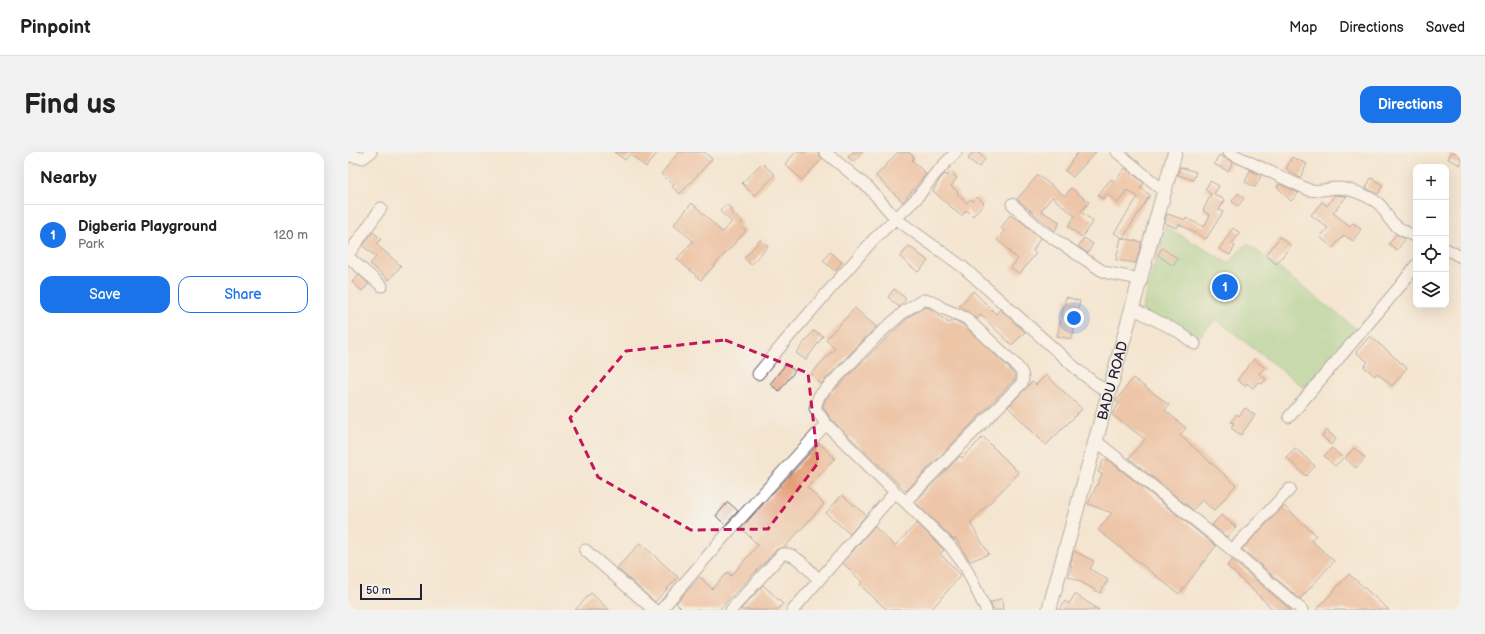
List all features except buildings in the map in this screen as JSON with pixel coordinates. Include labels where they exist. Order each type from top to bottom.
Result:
[{"type":"main road","name":"BADU ROAD","points":[[1049,610],[1175,152]]},
{"type":"street","points":[[348,156],[363,158],[371,152]]},
{"type":"street","points":[[825,152],[869,188],[896,218],[963,267],[1080,372],[1108,392]]},
{"type":"street","points":[[758,374],[873,240],[916,199],[935,174],[956,152]]},
{"type":"street","points":[[1117,152],[1164,191]]},
{"type":"street","points":[[1228,152],[1309,190],[1318,192],[1340,188],[1361,194],[1375,201],[1384,208],[1394,224],[1414,236]]},
{"type":"street","points":[[1012,204],[1042,231],[1101,270],[1108,273],[1140,279]]},
{"type":"street","points":[[381,208],[348,256],[382,286]]},
{"type":"street","points":[[1449,251],[1461,257]]},
{"type":"street","points":[[1289,417],[1402,285],[1413,269]]},
{"type":"street","points":[[905,502],[1022,383],[1024,378],[1022,372],[993,342],[966,318],[955,312],[942,308],[932,301],[923,300],[916,302],[879,334],[819,396],[815,408],[826,424],[958,557],[986,610]]},
{"type":"street","points":[[1132,308],[1179,332],[1195,344]]},
{"type":"street","points":[[661,610],[730,530],[826,424]]},
{"type":"street","points":[[1096,441],[1232,550],[1302,610]]},
{"type":"street","points":[[1232,550],[1290,489]]},
{"type":"street","points":[[793,610],[895,492]]},
{"type":"street","points":[[585,550],[654,610]]},
{"type":"street","points":[[731,610],[782,554],[787,553],[795,557],[819,580]]},
{"type":"highlighted area","points":[[725,340],[808,373],[818,463],[768,529],[691,530],[598,477],[570,418],[626,351]]},
{"type":"green space","points":[[1165,226],[1228,263],[1247,243],[1359,331],[1304,388],[1216,319],[1193,343],[1142,310]]},
{"type":"place","name":"Digberia Playground","points":[[1225,287]]}]
